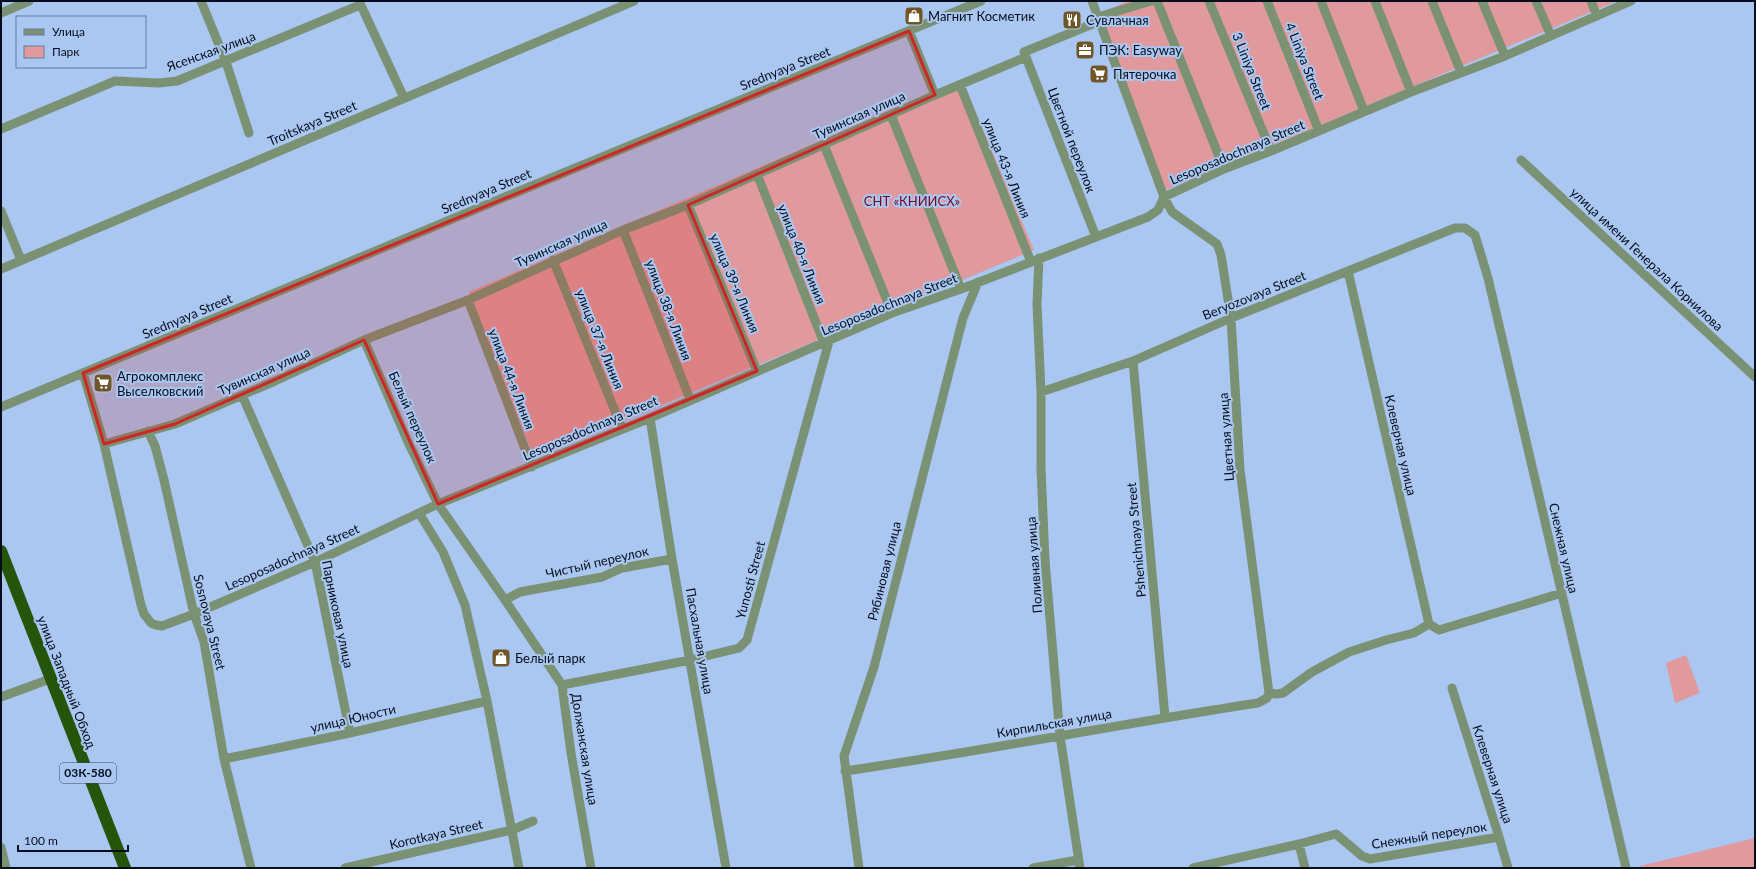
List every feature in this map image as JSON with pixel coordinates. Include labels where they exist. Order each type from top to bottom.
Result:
[{"type":"highway","name":"улица Западный Обход","points":[[1,551],[47,680],[118,868]]},
{"type":"highway","name":"улица Западный Обход","points":[[1,573],[125,868]]},
{"type":"street","points":[[1,13],[29,1]]},
{"type":"street","points":[[201,1],[226,62],[249,133]]},
{"type":"street","name":"Troitskaya Street","points":[[1,269],[634,1]]},
{"type":"street","name":"Srednyaya Street","points":[[1,407],[981,1]]},
{"type":"street","name":"Цветная улица","points":[[1092,1],[1164,197],[1172,212],[1217,244],[1221,254],[1231,318],[1240,470],[1268,696]]},
{"type":"street","name":"Тувинская улица","points":[[104,444],[175,424],[364,340],[468,300],[553,260],[623,230],[688,205],[960,85],[1099,19],[1151,1]]},
{"type":"street","points":[[1157,1],[1224,169]]},
{"type":"street","name":"3 Liniya Street","points":[[1209,1],[1271,152]]},
{"type":"street","name":"4 Liniya Street","points":[[1267,1],[1319,131]]},
{"type":"street","points":[[1321,1],[1364,111]]},
{"type":"street","points":[[1375,1],[1412,92]]},
{"type":"street","points":[[1432,1],[1461,72]]},
{"type":"street","points":[[1482,1],[1505,56]]},
{"type":"street","points":[[1536,1],[1551,36]]},
{"type":"street","points":[[1591,1],[1597,16]]},
{"type":"street","name":"Lesoposadochnaya Street","points":[[104,444],[141,605],[144,614],[152,623],[162,626],[194,614],[315,562],[438,504],[532,467],[622,428],[650,418],[690,399],[892,313],[961,289],[1148,217],[1158,210],[1164,197],[1224,169],[1271,152],[1364,111],[1505,56],[1631,1]]},
{"type":"street","points":[[359,3],[404,98]]},
{"type":"street","name":"Ясенская улица","points":[[1,128],[115,81],[177,81],[226,62],[359,3]]},
{"type":"street","points":[[909,31],[935,95]]},
{"type":"street","name":"Цветной переулок","points":[[1025,54],[1096,237]]},
{"type":"street","name":"улица 43-я Линия","points":[[960,85],[1035,260]]},
{"type":"street","points":[[890,115],[961,289]]},
{"type":"street","points":[[824,145],[892,313]]},
{"type":"street","name":"улица имени Генерала Корнилова","points":[[1521,160],[1755,376]]},
{"type":"street","name":"улица 40-я Линия","points":[[757,174],[826,342]]},
{"type":"street","name":"улица 39-я Линия","points":[[688,205],[757,371]]},
{"type":"street","points":[[1,211],[22,260]]},
{"type":"street","name":"Beryozovaya Street","points":[[1041,392],[1134,361],[1231,318],[1455,228],[1466,228],[1475,235]]},
{"type":"street","name":"улица 38-я Линия","points":[[623,230],[690,399]]},
{"type":"street","name":"Снежная улица","points":[[1475,235],[1488,278],[1626,868]]},
{"type":"street","name":"улица 37-я Линия","points":[[553,260],[622,428]]},
{"type":"street","name":"Поливная улица","points":[[1035,260],[1041,392],[1041,469],[1045,560],[1060,736],[1079,864]]},
{"type":"street","name":"Клеверная улица","points":[[1348,271],[1429,624]]},
{"type":"street","name":"Рябиновая улица","points":[[859,868],[844,756],[874,667],[956,343],[963,318],[978,282]]},
{"type":"street","name":"улица 44-я Линия","points":[[468,300],[532,467]]},
{"type":"street","name":"Белый переулок","points":[[364,340],[408,442],[438,504]]},
{"type":"street","name":"Yunosti Street","points":[[562,685],[690,660],[739,648],[747,640],[826,342]]},
{"type":"street","name":"Pshenichnaya Street","points":[[1134,361],[1165,717]]},
{"type":"street","points":[[83,373],[104,444]]},
{"type":"street","name":"Парниковая улица","points":[[242,395],[315,562],[350,733]]},
{"type":"street","name":"Пасхальная улица","points":[[650,418],[672,559],[726,868]]},
{"type":"street","name":"Sosnovaya Street","points":[[148,431],[164,480],[194,614],[204,642],[224,759],[251,868]]},
{"type":"street","name":"Должанская улица","points":[[438,504],[562,685],[571,753],[591,868]]},
{"type":"street","points":[[419,513],[443,552],[465,605],[487,701],[519,868]]},
{"type":"street","name":"Чистый переулок","points":[[505,600],[520,592],[602,577],[622,568],[672,559]]},
{"type":"street","points":[[1429,624],[1439,630],[1562,593]]},
{"type":"street","name":"Кирпильская улица","points":[[845,771],[915,761],[1165,717],[1258,703],[1268,696],[1282,693],[1312,672],[1349,652],[1414,633],[1429,624]]},
{"type":"street","points":[[1,697],[47,680]]},
{"type":"street","name":"Клеверная улица","points":[[1452,688],[1508,868]]},
{"type":"street","name":"улица Юности","points":[[224,759],[350,733],[487,701]]},
{"type":"street","name":"Korotkaya Street","points":[[345,868],[512,830],[533,821]]},
{"type":"street","name":"Снежный переулок","points":[[1300,844],[1336,834],[1362,856],[1370,859],[1499,837]]},
{"type":"street","points":[[1193,868],[1300,844],[1305,868]]},
{"type":"street","points":[[1,847],[6,868]]},
{"type":"street","points":[[1033,868],[1079,864]]},
{"type":"highlighted area","points":[[909,31],[935,95],[688,205],[757,371],[438,504],[364,340],[175,424],[104,444],[83,373]]},
{"type":"green space","points":[[1128,1],[1617,1],[1161,192],[1093,16]]},
{"type":"green space","name":"СНТ «КНИИСХ»","points":[[962,80],[1034,250],[534,458],[469,292]]},
{"type":"green space","points":[[1686,655],[1700,693],[1675,703],[1666,663]]},
{"type":"green space","points":[[1755,838],[1755,868],[1641,868],[1640,866]]},
{"type":"place","name":"Магнит Косметик","points":[[914,16]]},
{"type":"place","name":"Сувлачная","points":[[1072,20]]},
{"type":"place","name":"ПЭК: Easyway","points":[[1085,50]]},
{"type":"place","name":"Пятерочка","points":[[1099,74]]},
{"type":"place","name":"Агрокомплекс Выселковский","points":[[103,383]]},
{"type":"place","name":"Белый парк","points":[[501,658]]}]
